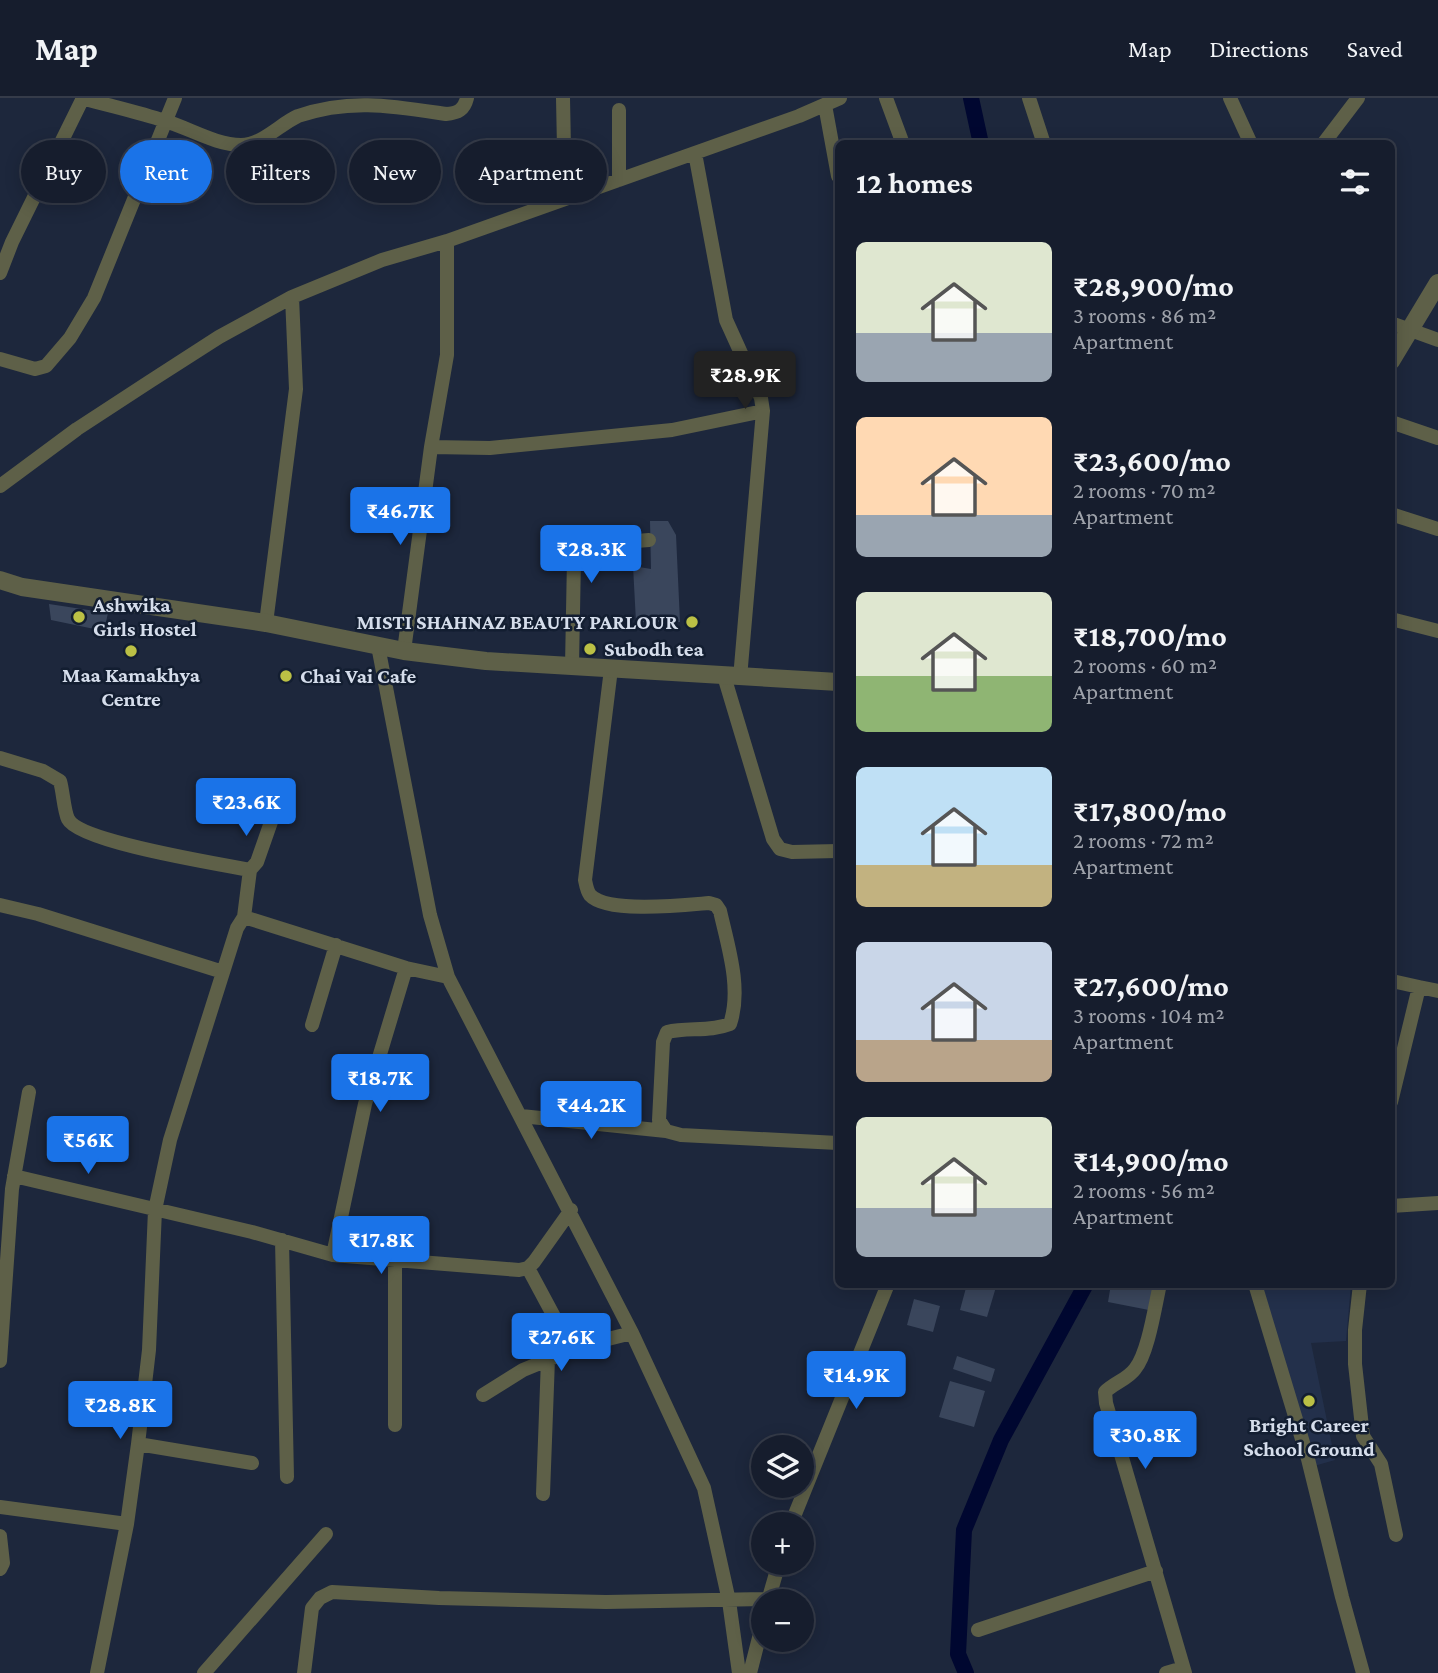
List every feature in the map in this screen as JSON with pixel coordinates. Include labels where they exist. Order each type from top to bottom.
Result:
[{"type":"street","points":[[0,273],[12,242],[83,98],[165,120],[229,144],[244,145],[257,141],[296,117],[337,104],[360,102],[446,114],[457,113],[465,107],[467,98]]},
{"type":"street","points":[[0,359],[35,369],[46,366],[70,338],[94,298],[175,98]]},
{"type":"street","points":[[563,98],[564,140]]},
{"type":"street","points":[[607,184],[840,98]]},
{"type":"street","points":[[886,98],[902,140]]},
{"type":"street","points":[[1029,98],[1043,140]]},
{"type":"street","points":[[1230,98],[1249,140]]},
{"type":"street","points":[[1326,140],[1358,98]]},
{"type":"street","points":[[825,105],[835,160]]},
{"type":"street","points":[[619,110],[619,180]]},
{"type":"street","points":[[695,153],[726,320],[758,391],[763,411],[732,677],[773,839],[779,849],[792,852],[835,850]]},
{"type":"street","points":[[0,486],[77,429],[149,382],[292,297],[382,260],[447,241],[554,203]]},
{"type":"street","points":[[404,650],[431,447],[447,355],[447,241]]},
{"type":"street","points":[[1395,354],[1438,283]]},
{"type":"street","points":[[266,623],[296,389],[292,297]]},
{"type":"street","points":[[1395,324],[1438,340]]},
{"type":"street","points":[[431,447],[490,449],[672,430],[763,411]]},
{"type":"street","points":[[1395,423],[1438,438]]},
{"type":"street","points":[[1395,515],[1438,528]]},
{"type":"street","points":[[572,666],[574,558],[578,548],[649,540]]},
{"type":"street","points":[[0,580],[22,587],[266,623],[378,646],[486,661],[835,682]]},
{"type":"street","points":[[1395,620],[1438,631]]},
{"type":"street","points":[[378,646],[430,915],[448,977],[571,1210],[704,1488],[729,1601],[738,1673]]},
{"type":"street","points":[[611,669],[586,887],[589,894],[596,899],[625,906],[716,905],[720,911],[731,961],[734,992],[730,1024],[720,1028],[667,1032],[663,1042],[659,1120],[666,1131]]},
{"type":"street","points":[[0,758],[43,771],[60,781],[68,819],[79,829],[110,841],[250,870]]},
{"type":"street","points":[[97,1673],[127,1524],[138,1444],[149,1350],[155,1210],[170,1140],[237,928],[244,917],[250,870],[257,862],[271,822]]},
{"type":"street","points":[[0,905],[38,914],[223,972]]},
{"type":"street","points":[[244,917],[406,968],[448,977]]},
{"type":"street","points":[[312,1026],[336,945]]},
{"type":"street","points":[[333,1255],[365,1104],[406,968]]},
{"type":"street","points":[[1395,982],[1438,991]]},
{"type":"street","points":[[1395,1085],[1419,986]]},
{"type":"street","points":[[0,1361],[14,1176],[29,1092]]},
{"type":"street","points":[[521,1116],[666,1131],[681,1135],[835,1143]]},
{"type":"street","points":[[14,1176],[282,1240],[333,1255],[519,1270],[528,1268],[571,1210]]},
{"type":"street","points":[[1395,1206],[1438,1203]]},
{"type":"street","points":[[282,1240],[287,1477]]},
{"type":"street","points":[[395,1260],[395,1425]]},
{"type":"street","points":[[528,1268],[572,1350]]},
{"type":"street","points":[[796,1512],[886,1288]]},
{"type":"street","points":[[1159,1288],[1142,1360],[1133,1372],[1111,1385],[1105,1392],[1184,1670],[1166,1673]]},
{"type":"street","points":[[1256,1288],[1308,1459],[1363,1673]]},
{"type":"street","points":[[1360,1288],[1355,1364],[1363,1436],[1381,1464],[1396,1535]]},
{"type":"street","points":[[483,1395],[523,1370],[572,1350],[632,1333]]},
{"type":"street","points":[[543,1494],[548,1360]]},
{"type":"street","points":[[138,1444],[252,1463]]},
{"type":"street","points":[[0,1507],[127,1524]]},
{"type":"street","points":[[204,1673],[326,1534]]},
{"type":"street","points":[[0,1536],[3,1563],[0,1569]]},
{"type":"street","points":[[978,1630],[1156,1572]]},
{"type":"street","points":[[304,1673],[312,1608],[320,1598],[332,1592],[606,1602],[751,1600]]},
{"type":"street","points":[[750,1673],[755,1652]]},
{"type":"shaded area","name":"Bright Career School Ground","points":[[1262,1288],[1351,1288],[1346,1341],[1311,1343],[1335,1460],[1314,1466]]},
{"type":"building","points":[[650,521],[668,521],[676,535],[680,622],[636,622],[633,566],[651,569]]},
{"type":"building","name":"Ashwika Girls Hostel","points":[[49,604],[108,613],[104,631],[51,620]]},
{"type":"building","points":[[966,1288],[996,1288],[987,1317],[960,1310]]},
{"type":"building","points":[[1110,1288],[1158,1288],[1154,1311],[1108,1302]]},
{"type":"building","points":[[914,1299],[940,1306],[933,1332],[907,1325]]},
{"type":"building","points":[[957,1356],[995,1369],[991,1382],[953,1369]]},
{"type":"building","points":[[950,1381],[985,1391],[974,1427],[939,1417]]},
{"type":"waterway","points":[[971,98],[980,140]]},
{"type":"waterway","points":[[966,1673],[958,1654],[964,1530],[1001,1440],[1084,1288]]},
{"type":"place","name":"Ashwika Girls Hostel","points":[[79,617]]},
{"type":"place","name":"MISTI SHAHNAZ BEAUTY PARLOUR","points":[[692,622]]},
{"type":"place","name":"Subodh tea","points":[[590,649]]},
{"type":"place","name":"Maa Kamakhya Centre","points":[[131,651]]},
{"type":"place","name":"Chai Vai Cafe","points":[[286,676]]},
{"type":"place","name":"Bright Career School Ground","points":[[1309,1401]]}]
